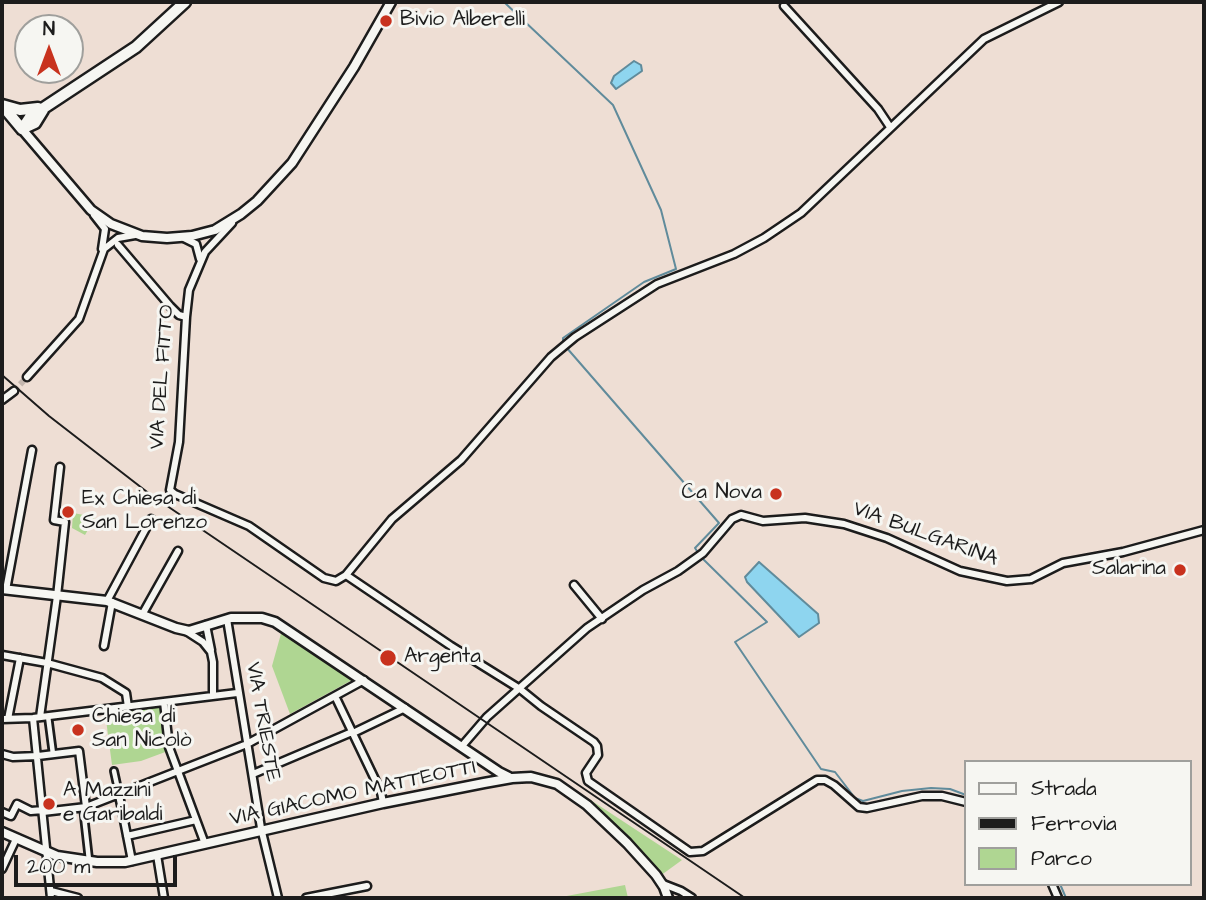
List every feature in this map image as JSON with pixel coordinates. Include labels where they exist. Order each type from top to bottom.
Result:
[{"type":"main road","points":[[22,129],[28,119],[129,53],[185,2]]},
{"type":"main road","points":[[2,105],[23,111],[49,105]]},
{"type":"main road","points":[[2,105],[22,129]]},
{"type":"main road","points":[[22,129],[36,123],[40,113],[49,105]]},
{"type":"street","points":[[91,210],[115,226],[156,238],[184,238],[201,234],[221,227],[241,214],[271,187],[292,163],[391,2]]},
{"type":"street","points":[[964,802],[942,796],[922,796],[867,808],[859,807],[834,785],[825,780],[817,780],[703,851],[693,853],[588,781],[586,773],[598,755],[597,746],[520,689],[346,575],[392,519],[461,460],[528,382],[565,345],[657,284],[734,254],[801,213],[984,39],[1059,2]]},
{"type":"street","points":[[784,6],[878,109],[890,127]]},
{"type":"street","points":[[36,123],[37,146]]},
{"type":"street","points":[[22,129],[105,229],[100,258]]},
{"type":"street","name":"VIA DEL FITTO","points":[[199,264],[208,249],[241,214]]},
{"type":"street","points":[[105,237],[115,226]]},
{"type":"street","points":[[115,226],[116,243],[170,306],[179,315],[186,317]]},
{"type":"street","points":[[27,377],[79,319],[104,249],[124,235],[137,234]]},
{"type":"street","points":[[201,234],[208,249]]},
{"type":"street","name":"VIA DEL FITTO","points":[[201,234],[197,246],[201,254],[199,264],[189,290],[179,442],[170,487],[172,493],[249,526],[329,580],[336,581],[346,575]]},
{"type":"street","points":[[184,238],[197,246]]},
{"type":"street","points":[[2,400],[14,391]]},
{"type":"street","points":[[32,450],[4,590],[109,602],[184,630],[211,652]]},
{"type":"street","points":[[60,467],[54,520],[65,522],[57,596],[36,717],[37,756],[51,895],[78,898]]},
{"type":"street","name":"VIA BULGARINA","points":[[462,746],[477,726],[565,647],[643,590],[678,571],[700,555],[732,519],[741,514],[763,521],[805,517],[864,529],[960,571],[1007,581],[1031,579],[1062,564],[1112,555],[1204,530]]},
{"type":"street","points":[[104,646],[109,602],[151,519]]},
{"type":"street","points":[[142,615],[178,551]]},
{"type":"street","points":[[574,585],[602,619]]},
{"type":"street","points":[[184,630],[197,630],[227,619],[262,618],[275,622],[499,772],[512,778]]},
{"type":"street","name":"VIA TRIESTE","points":[[227,619],[261,831],[278,898]]},
{"type":"street","points":[[206,625],[214,662],[213,696]]},
{"type":"street","points":[[2,655],[47,663],[102,678],[126,693],[130,707]]},
{"type":"street","points":[[20,658],[5,719],[237,693]]},
{"type":"street","points":[[2,811],[11,816],[17,804],[31,811],[85,807],[119,795],[247,744],[364,680]]},
{"type":"street","points":[[335,696],[381,792],[383,803]]},
{"type":"street","points":[[164,702],[169,747],[205,844]]},
{"type":"street","points":[[253,774],[353,733],[405,708]]},
{"type":"street","points":[[48,716],[52,754]]},
{"type":"street","points":[[2,754],[13,757],[79,751],[89,861]]},
{"type":"street","points":[[471,752],[482,763],[486,775],[484,783]]},
{"type":"street","points":[[114,771],[132,861]]},
{"type":"street","name":"VIA GIACOMO MATTEOTTI","points":[[2,832],[48,853],[89,861],[132,861],[383,803],[512,778],[542,779],[568,790],[608,824],[663,884],[668,898]]},
{"type":"street","points":[[127,835],[196,820]]},
{"type":"street","points":[[2,870],[16,839]]},
{"type":"street","points":[[158,855],[164,898]]},
{"type":"street","points":[[663,884],[692,898]]},
{"type":"street","points":[[306,898],[334,896],[367,886]]},
{"type":"green space","points":[[73,513],[95,517],[85,535],[72,528]]},
{"type":"green space","points":[[282,630],[354,679],[290,714],[272,666]]},
{"type":"green space","points":[[162,705],[168,751],[141,761],[112,765],[105,712]]},
{"type":"green space","points":[[586,797],[682,860],[660,876]]},
{"type":"green space","points":[[625,885],[628,898],[556,898]]},
{"type":"water","points":[[634,61],[641,65],[642,71],[616,89],[611,83],[614,76]]},
{"type":"water","points":[[759,562],[818,614],[819,623],[799,637],[747,582],[745,577]]},
{"type":"waterway","points":[[504,2],[613,105],[661,210],[676,269],[644,282],[563,338],[563,342]]},
{"type":"waterway","points":[[566,347],[719,523],[695,548],[699,554]]},
{"type":"waterway","points":[[702,558],[767,622],[735,642],[821,769],[835,772],[855,798],[863,801],[902,791],[931,788],[950,789],[964,794]]},
{"type":"waterway","points":[[1061,886],[1066,898]]},
{"type":"tunnel","points":[[14,391],[27,377]]},
{"type":"railway","points":[[2,375],[49,416],[151,495],[745,898]]},
{"type":"place","name":"Bivio Alberelli","points":[[386,21]]},
{"type":"place","name":"Ca Nova","points":[[776,494]]},
{"type":"place","name":"Ex Chiesa di San Lorenzo","points":[[68,512]]},
{"type":"place","name":"Salarina","points":[[1180,570]]},
{"type":"place","name":"Argenta","points":[[388,658]]},
{"type":"place","name":"Chiesa di San Nicolò","points":[[78,730]]},
{"type":"place","name":"A Mazzini e Garibaldi","points":[[49,804]]}]
